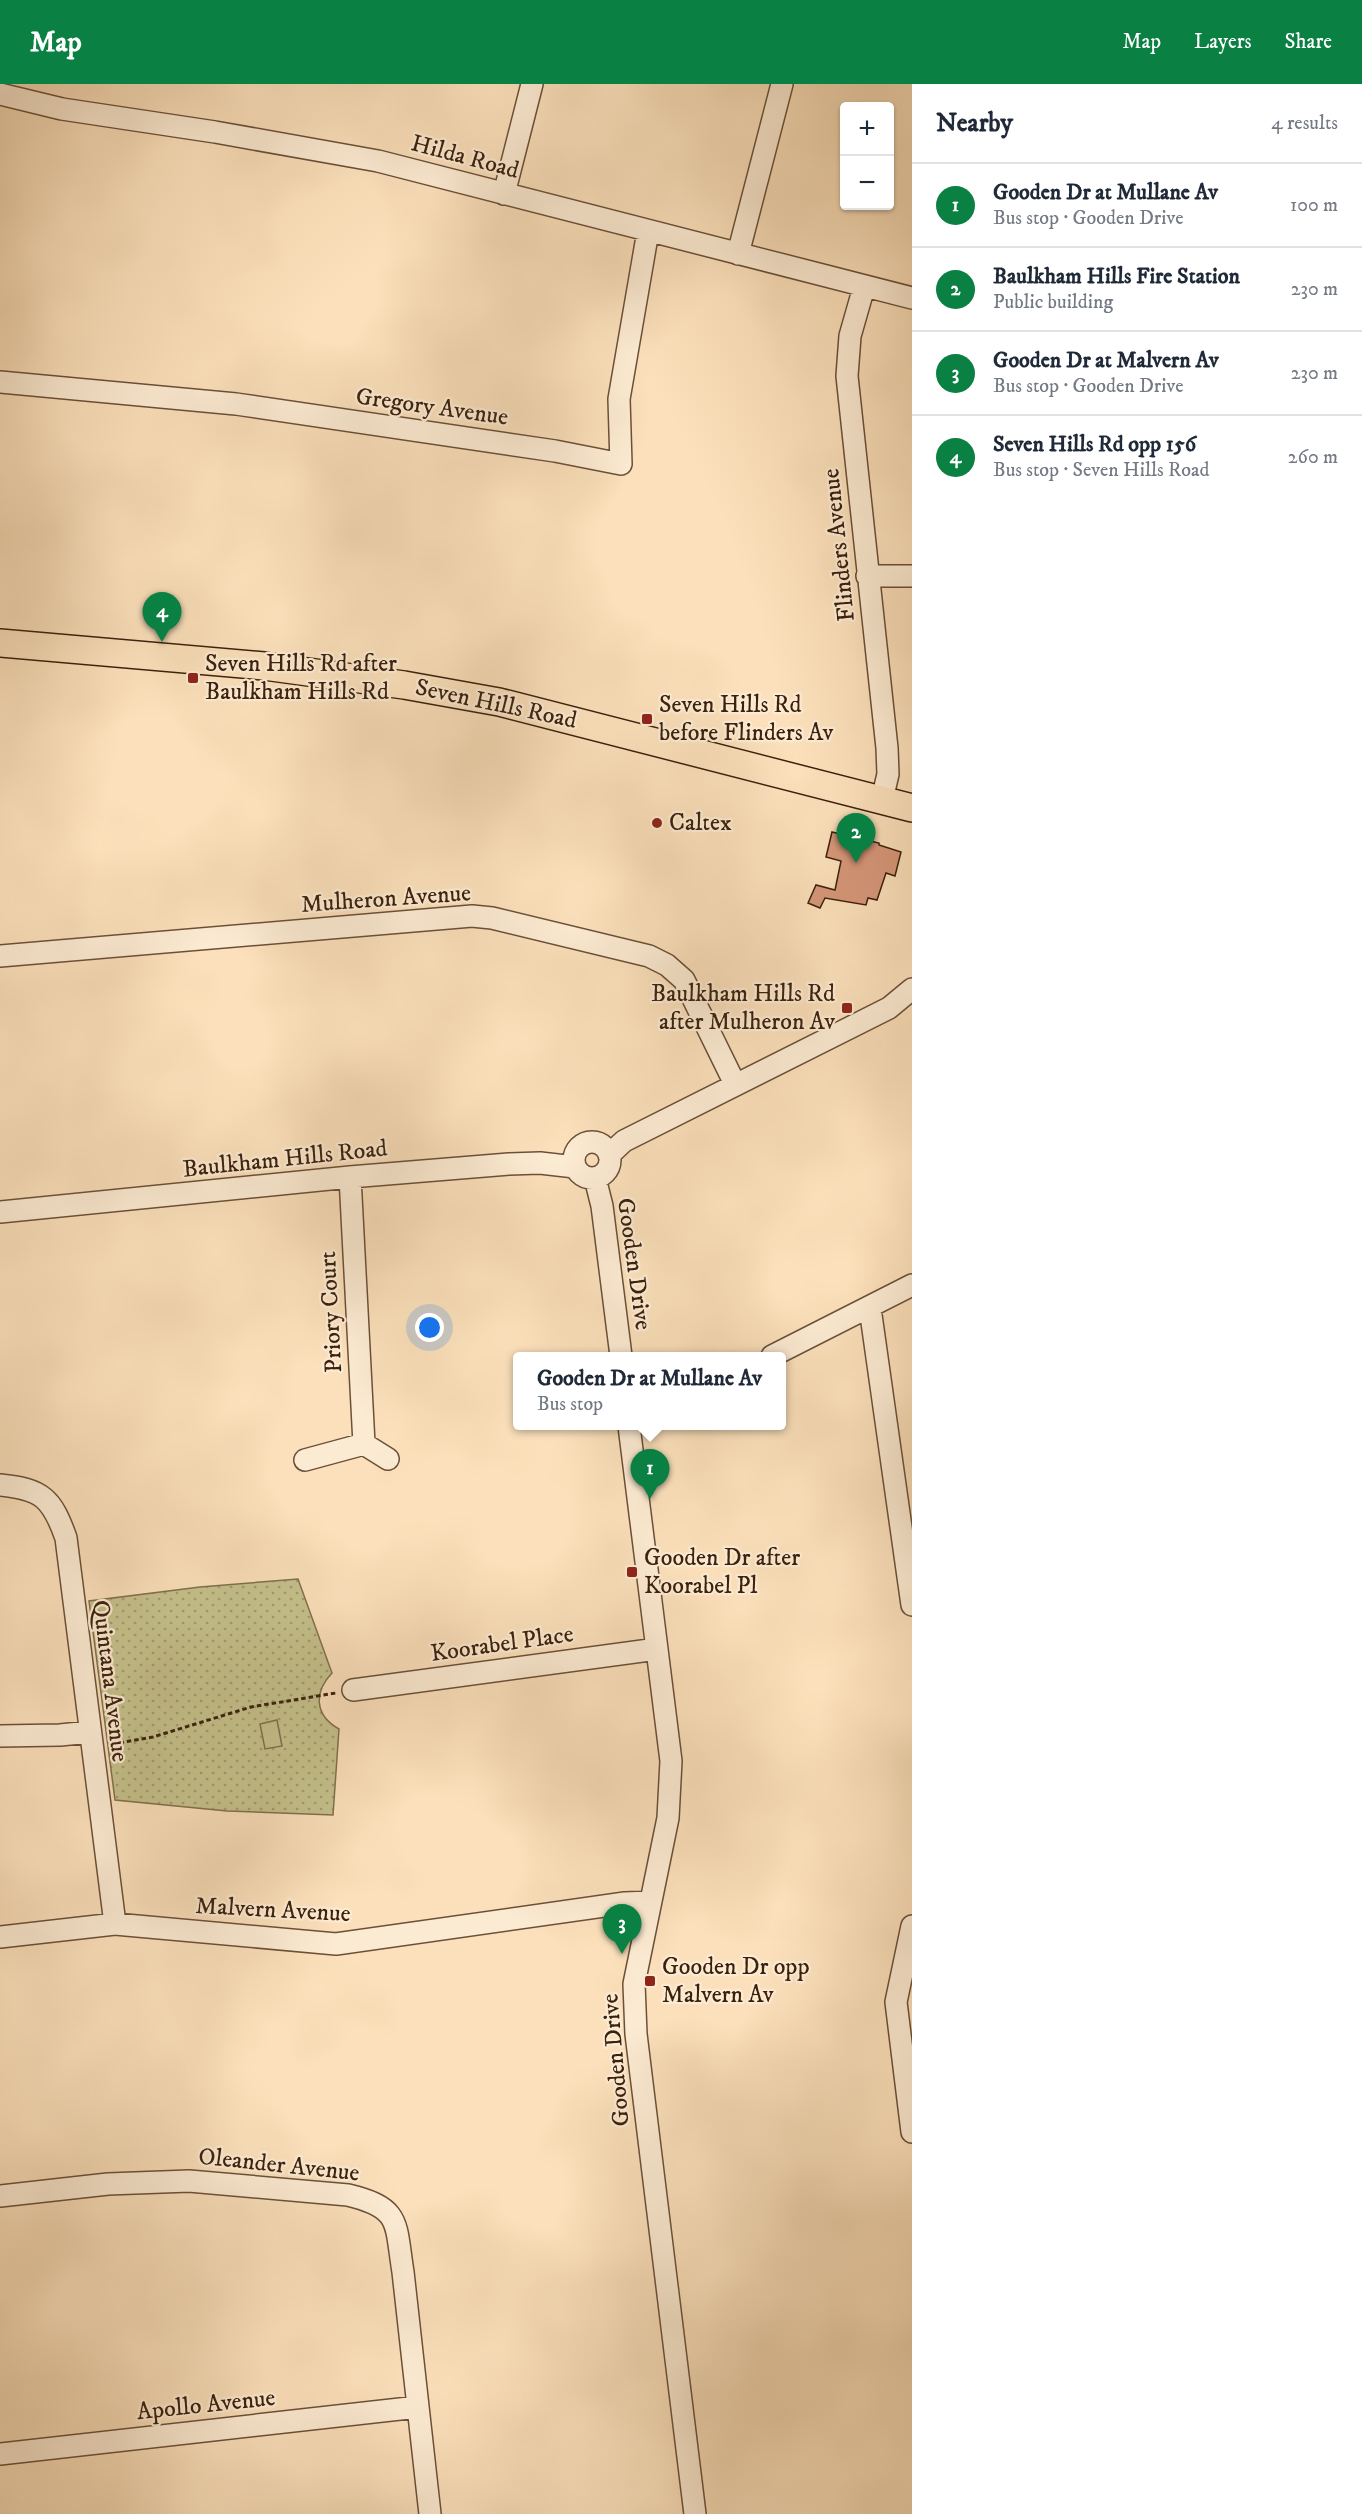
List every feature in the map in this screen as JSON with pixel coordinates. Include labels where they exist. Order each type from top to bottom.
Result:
[{"type":"main road","name":"Seven Hills Road","points":[[0,643],[264,666],[404,685],[533,709],[912,808]]},
{"type":"street","points":[[504,194],[532,84]]},
{"type":"street","points":[[738,254],[782,84]]},
{"type":"street","name":"Hilda Road","points":[[0,94],[62,109],[216,132],[378,161],[912,298]]},
{"type":"street","name":"Gregory Avenue","points":[[0,382],[236,404],[555,451],[621,464],[620,399],[648,231]]},
{"type":"street","name":"Flinders Avenue","points":[[864,287],[850,336],[847,376],[887,748],[888,774],[882,800]]},
{"type":"street","points":[[867,576],[912,576]]},
{"type":"street","name":"Mulheron Avenue","points":[[0,956],[481,916],[649,956],[666,964],[684,980],[735,1084]]},
{"type":"street","points":[[609,1155],[624,1141],[889,1008],[912,989]]},
{"type":"street","points":[[597,1143],[607,1149],[609,1155],[606,1172],[595,1178],[582,1175],[575,1167],[574,1156],[584,1144],[597,1143]]},
{"type":"street","name":"Baulkham Hills Road","points":[[0,1212],[350,1177],[509,1164],[540,1163],[575,1167]]},
{"type":"street","name":"Priory Court","points":[[350,1177],[364,1444]]},
{"type":"street","name":"Gooden Drive","points":[[595,1178],[602,1206],[620,1352]]},
{"type":"street","points":[[780,1352],[912,1285]]},
{"type":"street","points":[[870,1308],[912,1605]]},
{"type":"street","name":"Gooden Drive","points":[[630,1430],[671,1761],[668,1818],[634,1984],[636,2034],[695,2514]]},
{"type":"street","points":[[305,1460],[364,1444],[388,1459]]},
{"type":"street","name":"Quintana Avenue","points":[[0,1485],[18,1487],[40,1494],[57,1514],[66,1538],[115,1924]]},
{"type":"street","name":"Koorabel Place","points":[[353,1690],[657,1649]]},
{"type":"street","points":[[0,1736],[60,1735],[91,1739]]},
{"type":"street","name":"Malvern Avenue","points":[[0,1937],[115,1924],[336,1944],[625,1903],[649,1902]]},
{"type":"street","points":[[912,1926],[896,2002],[912,2132]]},
{"type":"street","name":"Oleander Avenue","points":[[0,2196],[108,2184],[189,2181],[348,2196],[372,2201],[387,2209],[397,2234],[430,2514]]},
{"type":"street","name":"Apollo Avenue","points":[[0,2454],[418,2407]]},
{"type":"path","points":[[91,1739],[153,1737],[251,1707],[353,1690]]},
{"type":"shaded area","points":[[298,1579],[332,1673],[322,1688],[319,1703],[325,1717],[339,1729],[333,1815],[227,1811],[115,1800],[89,1601],[200,1587]]},
{"type":"shaded area","points":[[277,1720],[282,1746],[265,1749],[260,1724]]},
{"type":"building","points":[[832,832],[879,843],[879,845],[901,852],[895,876],[886,873],[877,900],[868,898],[866,905],[825,898],[820,908],[808,903],[816,885],[835,890],[841,861],[826,857]]},
{"type":"place","name":"Seven Hills Rd opp 156","points":[[162,642]]},
{"type":"place","name":"Seven Hills Rd after Baulkham Hills Rd","points":[[193,678]]},
{"type":"place","name":"Seven Hills Rd before Flinders Av","points":[[647,719]]},
{"type":"place","name":"Caltex","points":[[657,823]]},
{"type":"place","name":"Baulkham Hills Fire Station","points":[[856,863]]},
{"type":"place","name":"Baulkham Hills Rd after Mulheron Av","points":[[847,1008]]},
{"type":"place","name":"Gooden Dr at Mullane Av","points":[[650,1499]]},
{"type":"place","name":"Gooden Dr after Koorabel Pl","points":[[632,1572]]},
{"type":"place","name":"Gooden Dr at Malvern Av","points":[[622,1954]]},
{"type":"place","name":"Gooden Dr opp Malvern Av","points":[[650,1981]]}]
